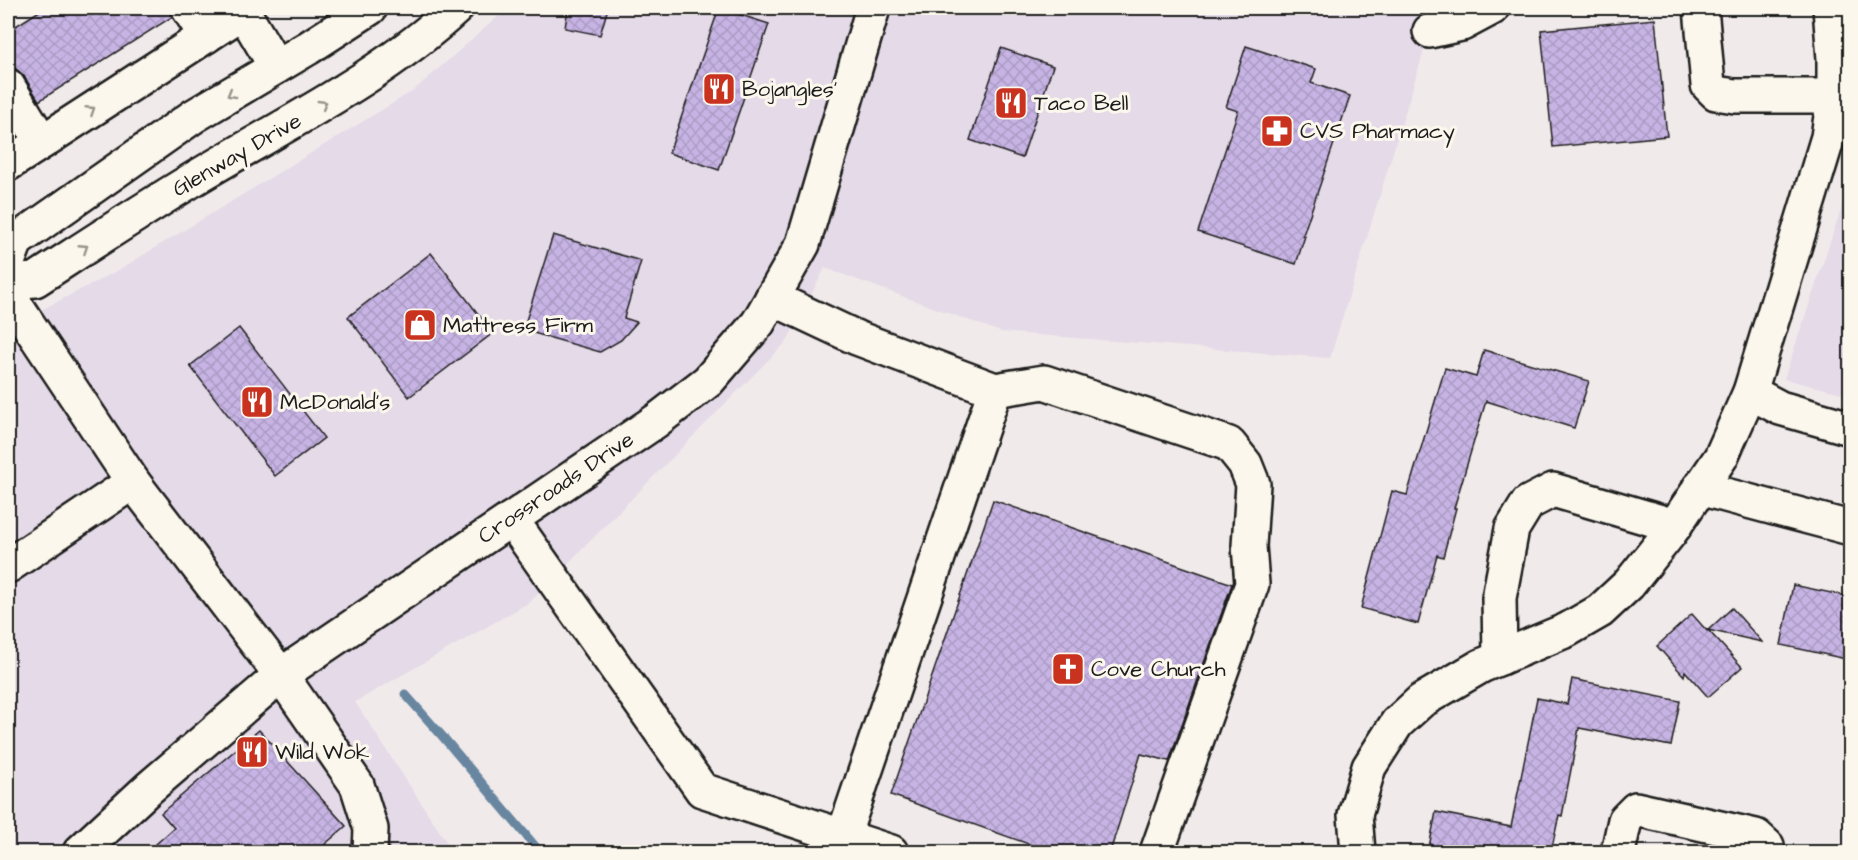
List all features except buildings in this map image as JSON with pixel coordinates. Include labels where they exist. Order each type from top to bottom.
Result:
[{"type":"street","points":[[188,8],[206,36]]},
{"type":"street","points":[[8,262],[16,241],[194,116],[276,67],[350,16],[370,8]]},
{"type":"street","name":"Glenway Drive","points":[[8,282],[35,280],[195,178],[336,97],[456,8]]},
{"type":"street","name":"Crossroads Drive","points":[[80,852],[281,675],[656,421],[708,381],[758,323],[803,244],[873,8]]},
{"type":"street","points":[[1430,32],[1462,24],[1492,8]]},
{"type":"street","points":[[1701,8],[1708,85],[1716,93],[1735,96],[1843,98]]},
{"type":"street","points":[[1358,852],[1355,815],[1366,777],[1369,767],[1396,723],[1421,700],[1481,666],[1567,630],[1600,611],[1629,584],[1675,525],[1720,457],[1750,392],[1828,137],[1843,98],[1834,59],[1830,8]]},
{"type":"street","points":[[8,86],[20,146],[206,36],[242,10],[276,67]]},
{"type":"street","points":[[8,294],[133,482],[281,675],[357,785],[370,829],[370,852]]},
{"type":"street","points":[[772,298],[857,338],[995,390],[1044,382],[1228,444],[1245,464],[1253,484],[1249,546],[1252,584],[1157,852]]},
{"type":"street","points":[[843,837],[995,390]]},
{"type":"street","points":[[1750,392],[1780,408],[1851,428]]},
{"type":"street","points":[[8,566],[133,482]]},
{"type":"street","points":[[1699,488],[1851,528]]},
{"type":"street","points":[[1500,658],[1499,598],[1512,529],[1528,503],[1553,490],[1675,525]]},
{"type":"street","points":[[511,519],[702,790],[891,852]]},
{"type":"street","points":[[1618,852],[1625,820],[1636,809],[1756,836],[1767,846],[1766,852]]},
{"type":"shaded area","points":[[508,8],[1437,8],[1330,358],[1001,332],[825,268],[787,341],[530,602],[355,702],[453,852],[8,852],[8,327],[117,271],[413,91]]},
{"type":"shaded area","points":[[1850,183],[1850,395],[1784,379]]},
{"type":"waterway","points":[[405,694],[540,852]]},
{"type":"place","name":"Bojangles'","points":[[719,89]]},
{"type":"place","name":"Taco Bell","points":[[1011,103]]},
{"type":"place","name":"CVS Pharmacy","points":[[1277,131]]},
{"type":"place","name":"Mattress Firm","points":[[420,325]]},
{"type":"place","name":"McDonald's","points":[[257,402]]},
{"type":"place","name":"Cove Church","points":[[1068,669]]},
{"type":"place","name":"Wild Wok","points":[[252,752]]}]
